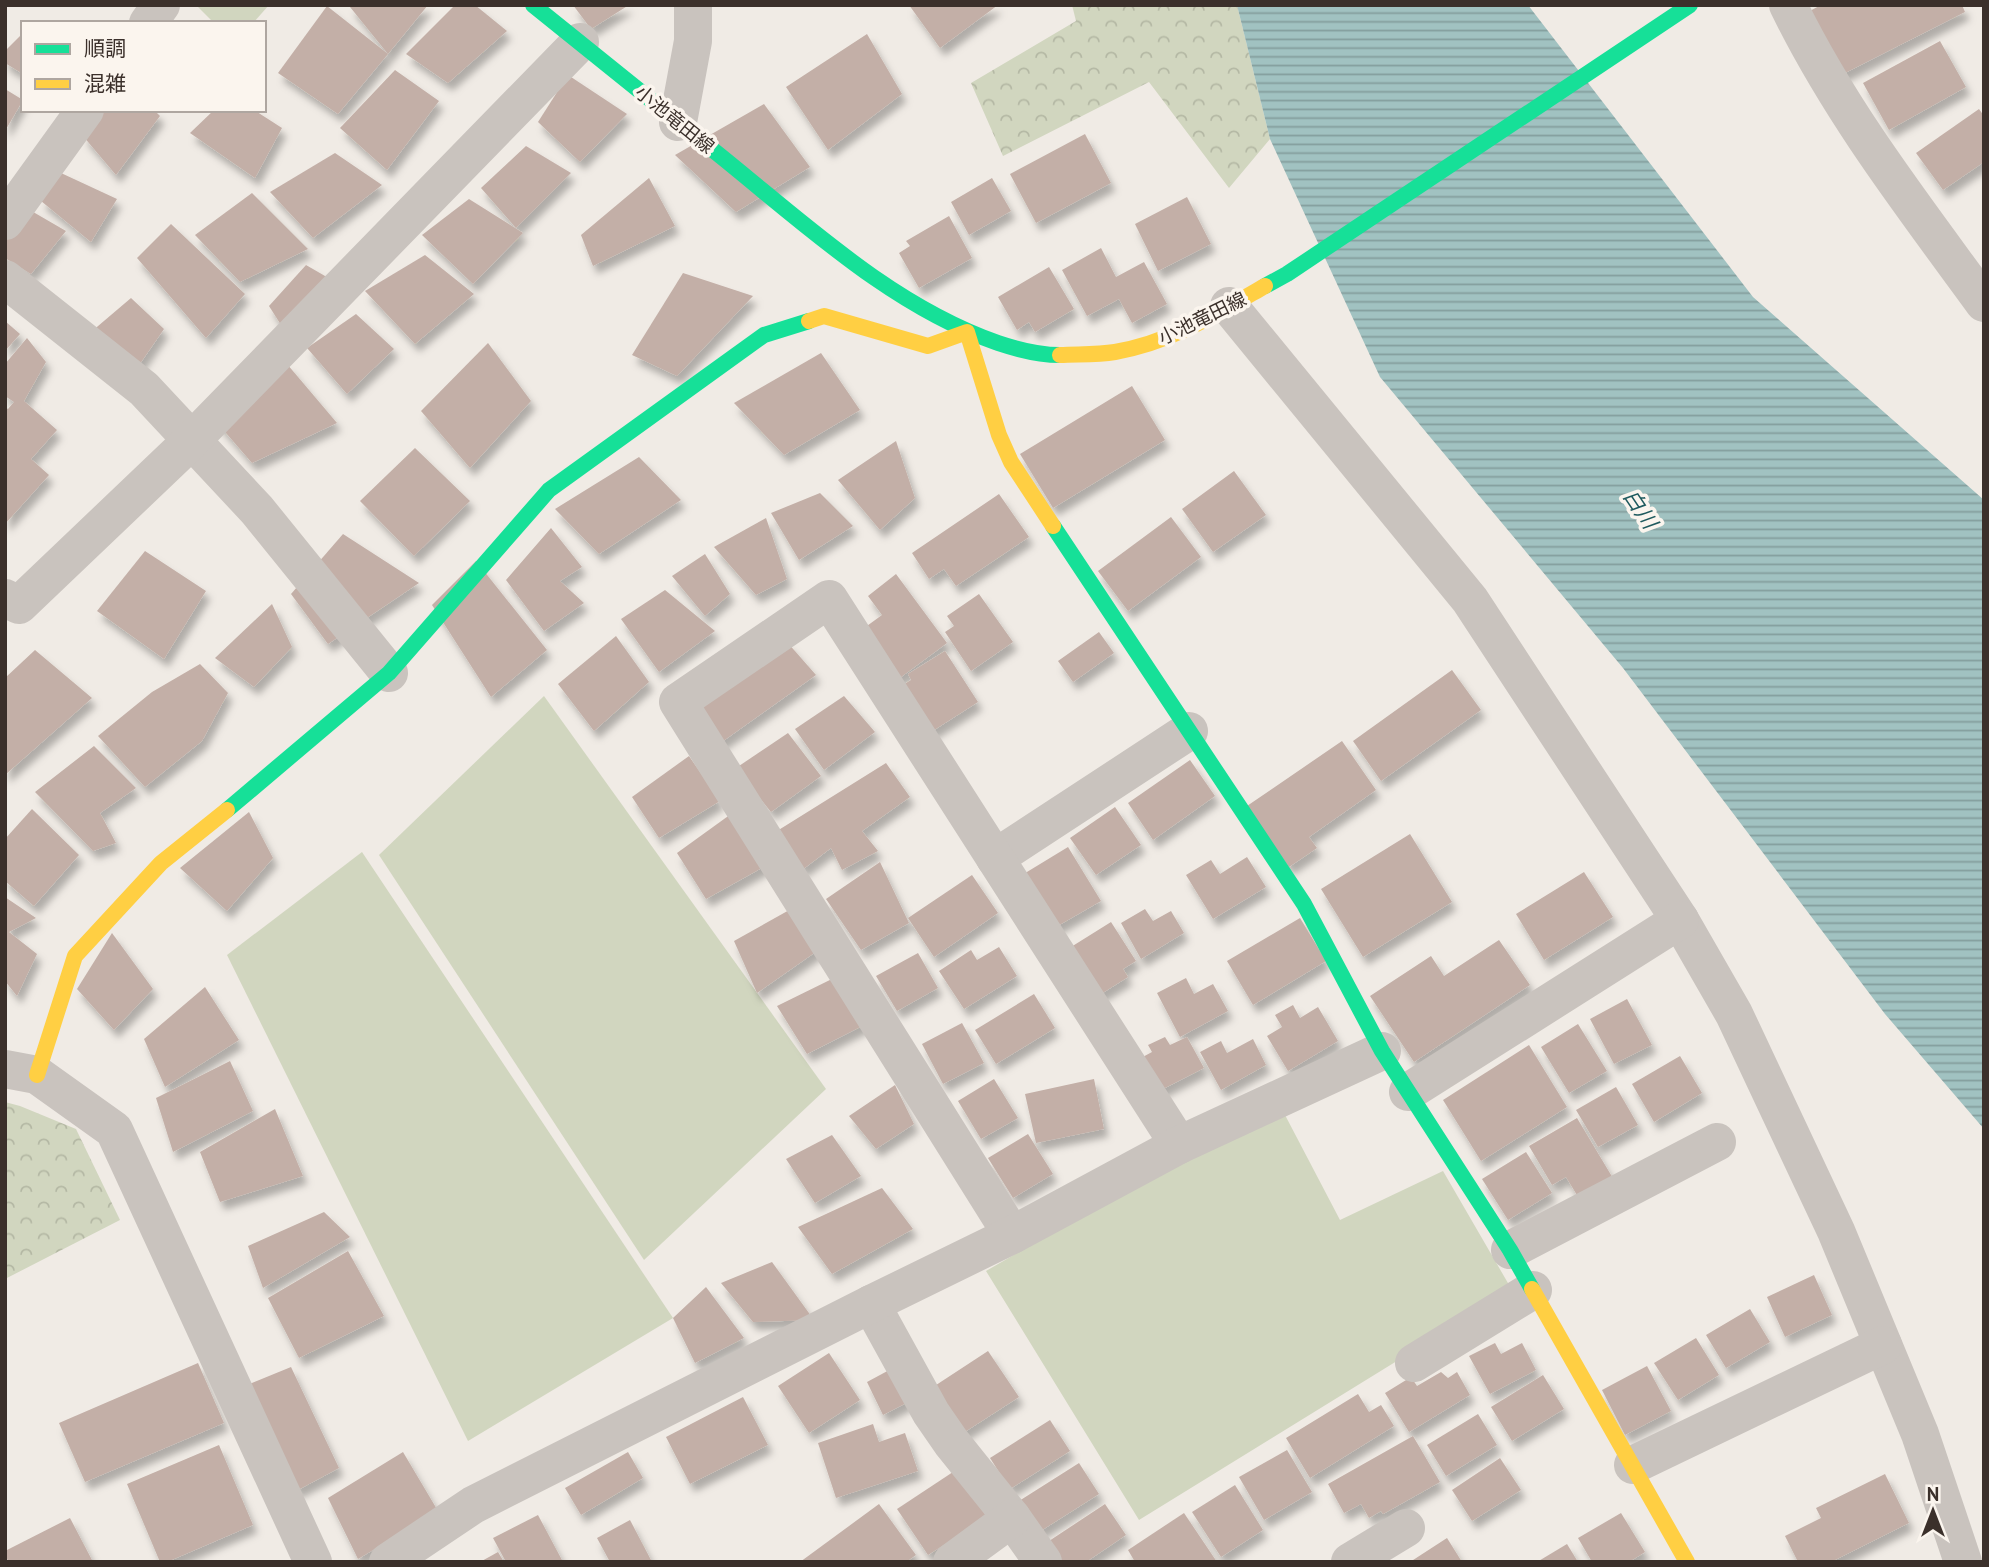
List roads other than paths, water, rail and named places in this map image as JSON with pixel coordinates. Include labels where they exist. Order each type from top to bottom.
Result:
[{"type":"street","points":[[149,21],[161,5]]},
{"type":"street","name":"小池竜田線","points":[[533,5],[832,246],[912,303],[967,332],[1020,350],[1047,355],[1112,354],[1144,346],[1173,335],[1229,306],[1287,274],[1690,5]]},
{"type":"street","points":[[678,122],[693,41],[693,5]]},
{"type":"street","points":[[1788,5],[1801,32],[1877,156],[1984,303]]},
{"type":"street","points":[[5,598],[19,605],[192,440],[580,43]]},
{"type":"street","points":[[5,221],[84,112]]},
{"type":"street","points":[[5,279],[144,389],[257,510],[389,673]]},
{"type":"street","points":[[1229,306],[1471,600],[1680,919],[1734,1014],[1836,1231],[1920,1434],[1963,1562]]},
{"type":"street","points":[[313,1562],[114,1130],[21,1072],[75,956],[161,863],[252,790],[389,673],[549,490],[764,335],[824,316],[928,346],[967,332],[999,435],[1011,462],[1304,904],[1382,1051],[1510,1250],[1687,1562]]},
{"type":"street","points":[[1012,1235],[678,702],[829,599],[1179,1145]]},
{"type":"street","points":[[995,858],[1189,731]]},
{"type":"street","points":[[1408,1092],[1680,919]]},
{"type":"street","points":[[388,1562],[473,1505],[1012,1235],[1179,1145],[1382,1051]]},
{"type":"street","points":[[1510,1250],[1717,1142]]},
{"type":"street","points":[[1414,1363],[1533,1290]]},
{"type":"street","points":[[871,1304],[938,1423],[1044,1562]]},
{"type":"street","points":[[1633,1465],[1883,1345]]},
{"type":"street","points":[[952,1562],[1012,1518]]},
{"type":"street","points":[[1350,1562],[1406,1528]]},
{"type":"water","name":"白川","points":[[1237,5],[1528,5],[1753,297],[1984,500],[1984,1129],[1885,1014],[1623,668],[1380,377],[1270,139]]}]
